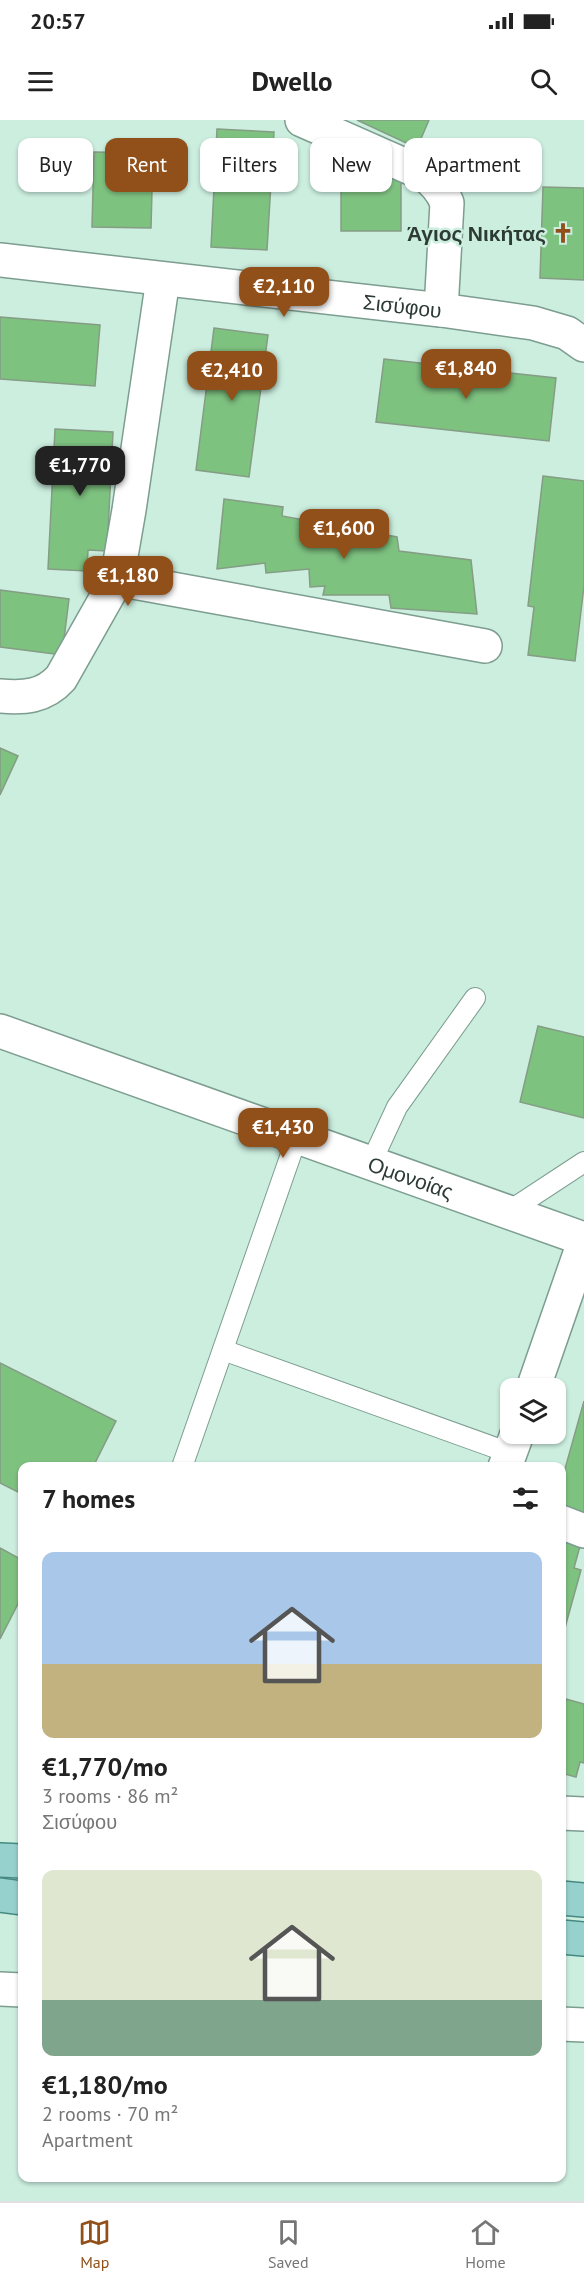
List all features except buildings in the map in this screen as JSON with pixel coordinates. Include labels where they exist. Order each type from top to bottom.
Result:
[{"type":"main road","points":[[0,1860],[18,1861]]},
{"type":"main road","points":[[0,1894],[18,1897]]},
{"type":"main road","points":[[566,1898],[584,1900]]},
{"type":"main road","points":[[566,1937],[584,1939]]},
{"type":"street","points":[[302,120],[422,173],[433,181],[443,194],[447,203],[441,310]]},
{"type":"street","name":"Σισύφου","points":[[0,260],[441,310],[541,325],[567,333],[584,345]]},
{"type":"street","points":[[0,696],[34,696],[52,688],[61,678],[117,579],[163,279]]},
{"type":"street","points":[[117,579],[484,646]]},
{"type":"street","name":"Ομονοίας","points":[[0,1031],[584,1240]]},
{"type":"street","points":[[537,1378],[584,1240]]},
{"type":"street","points":[[566,1524],[584,1531]]},
{"type":"street","points":[[566,1813],[584,1814]]},
{"type":"street","points":[[0,1989],[18,1990]]},
{"type":"street","points":[[566,2024],[584,2025]]},
{"type":"lane","points":[[371,1163],[397,1107],[475,998]]},
{"type":"lane","points":[[184,1462],[297,1137]]},
{"type":"lane","points":[[508,1212],[584,1162]]},
{"type":"lane","points":[[223,1350],[511,1451]]},
{"type":"place","name":"Άγιος Νικήτας","points":[[563,233]]}]
